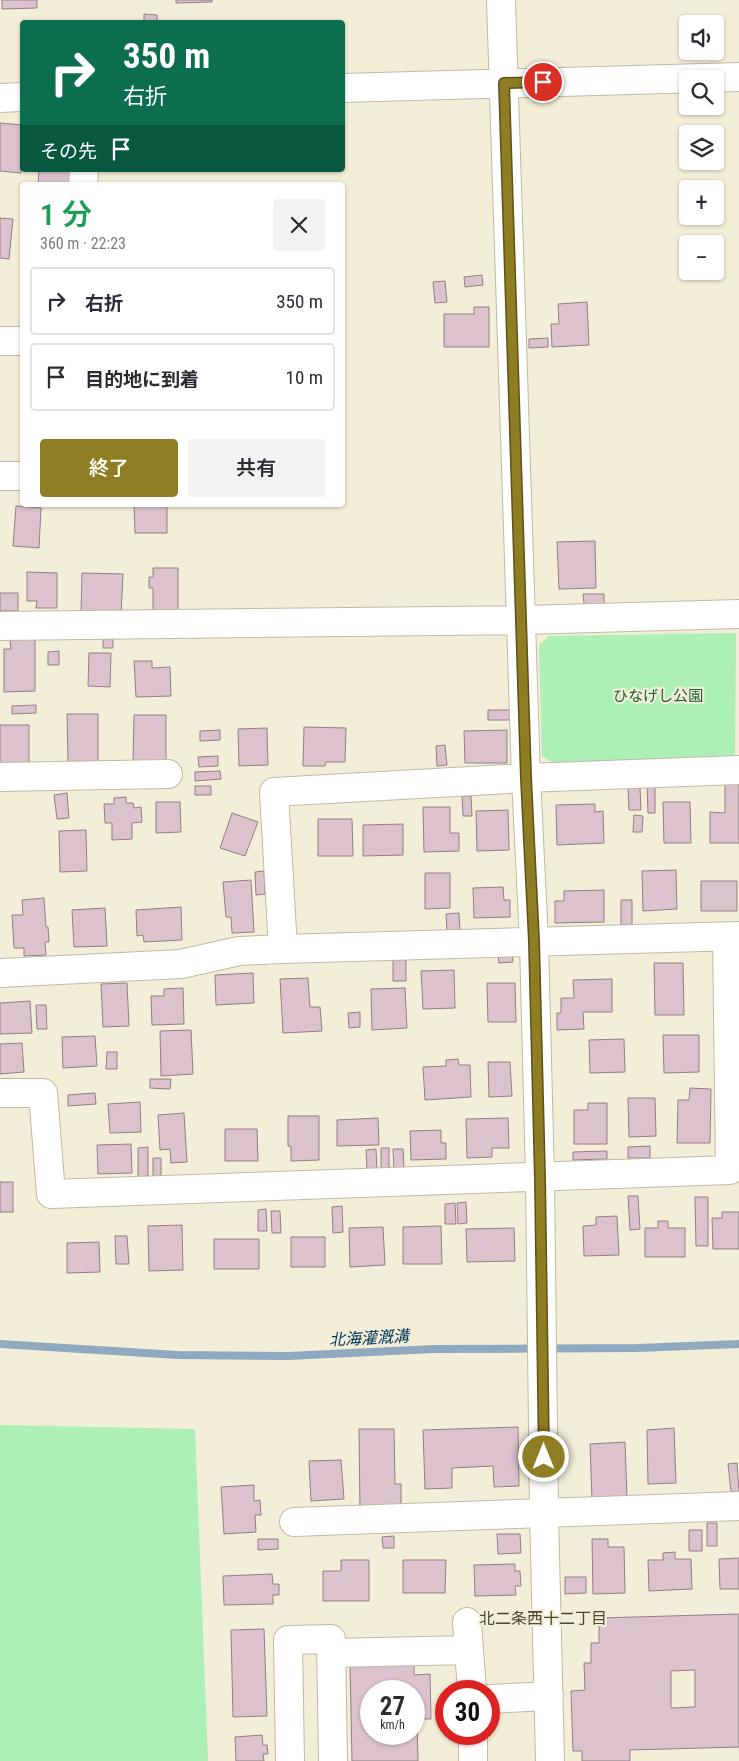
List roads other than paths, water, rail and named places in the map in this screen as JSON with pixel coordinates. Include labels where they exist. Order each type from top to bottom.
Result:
[{"type":"street","points":[[501,0],[526,778],[534,941],[550,1761]]},
{"type":"street","points":[[345,88],[739,77]]},
{"type":"street","points":[[0,98],[20,97]]},
{"type":"street","points":[[0,341],[20,341]]},
{"type":"street","points":[[0,476],[20,476]]},
{"type":"street","points":[[0,626],[522,620],[739,614]]},
{"type":"street","points":[[283,949],[274,792],[526,778],[739,770]]},
{"type":"street","points":[[0,777],[168,774]]},
{"type":"street","points":[[0,973],[181,964],[239,951],[733,936],[730,1170],[51,1194],[43,1093],[0,1094]]},
{"type":"street","points":[[294,1522],[739,1506]]},
{"type":"street","points":[[467,1622],[471,1680]]},
{"type":"street","points":[[290,1761],[288,1640],[331,1639],[333,1761]]},
{"type":"street","points":[[331,1653],[470,1650]]},
{"type":"street","points":[[500,1698],[549,1696]]},
{"type":"street","points":[[472,1745],[473,1761]]},
{"type":"waterway","name":"北海灌漑溝","points":[[0,1344],[178,1355],[288,1356],[434,1349],[637,1348],[739,1344]]},
{"type":"district","name":"北二条西十二丁目","points":[[543,1618]]},
{"type":"park label","name":"ひなげし公園","points":[[658,696]]}]
